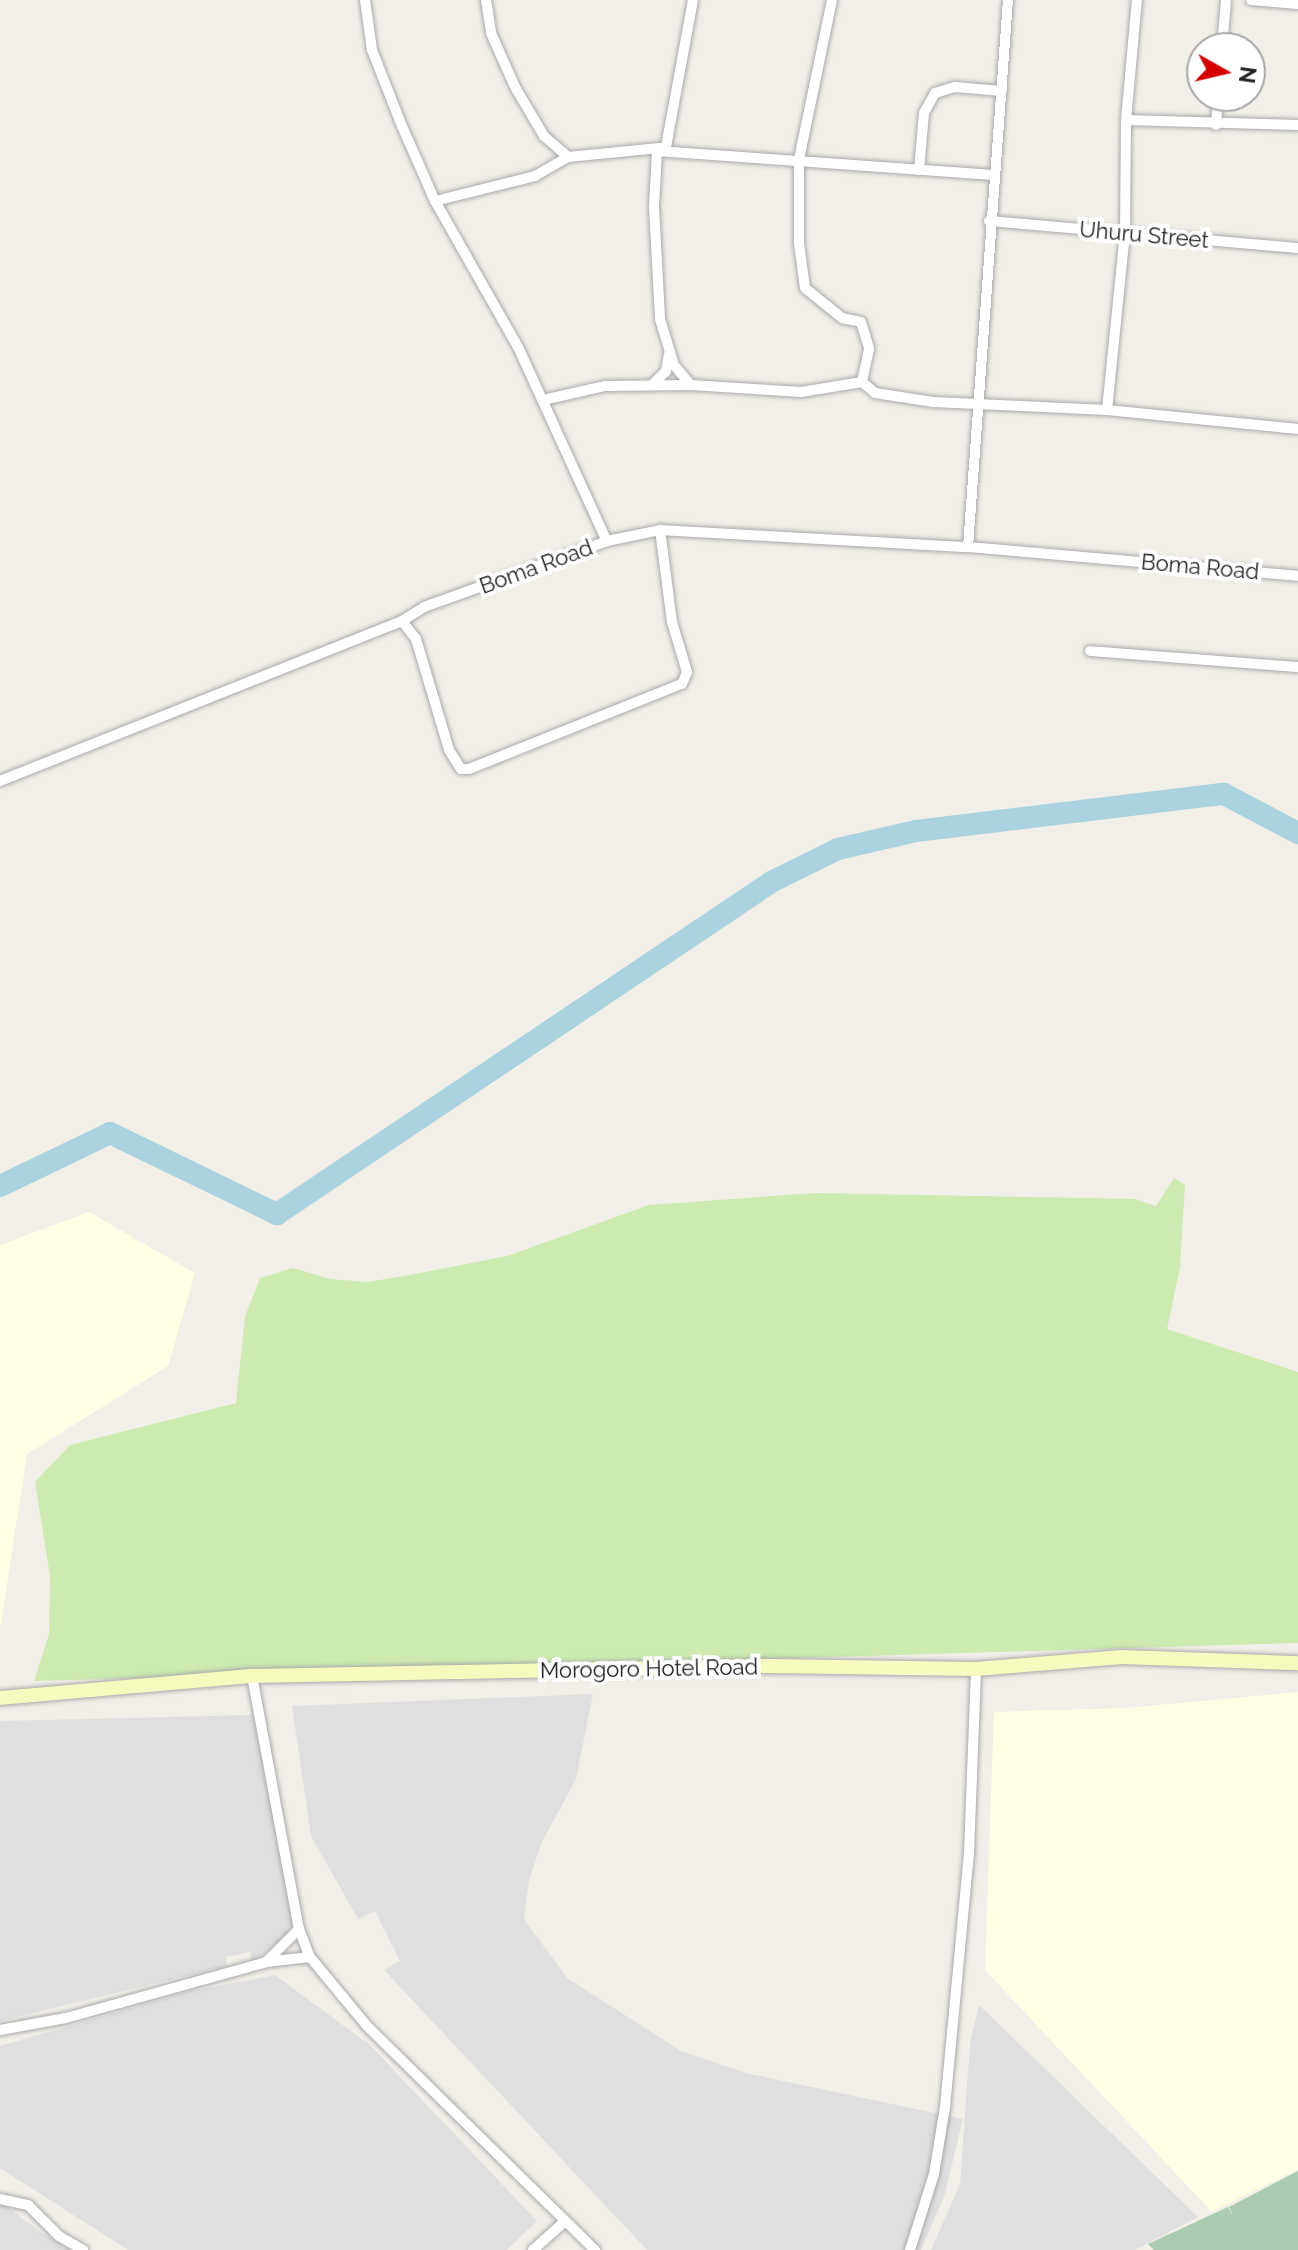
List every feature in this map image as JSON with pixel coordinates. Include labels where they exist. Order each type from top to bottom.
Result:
[{"type":"street","points":[[365,0],[380,74],[435,201],[492,298],[543,400],[607,541]]},
{"type":"street","points":[[486,0],[491,33],[515,87],[544,136],[568,157]]},
{"type":"street","points":[[691,385],[669,354],[660,319],[655,257],[662,149],[693,0]]},
{"type":"street","points":[[832,0],[799,159],[797,214],[805,288],[842,318],[861,322],[869,349],[862,382]]},
{"type":"street","points":[[968,547],[989,221],[1008,0]]},
{"type":"street","points":[[1107,410],[1125,234],[1126,120],[1137,0]]},
{"type":"street","points":[[1223,32],[1226,0]]},
{"type":"street","points":[[1251,0],[1298,4]]},
{"type":"street","points":[[919,170],[924,113],[935,93],[955,87],[1002,91]]},
{"type":"street","points":[[1216,125],[1217,112]]},
{"type":"street","points":[[1126,120],[1298,125]]},
{"type":"street","points":[[435,201],[535,176],[568,157],[662,149],[799,159],[890,171],[993,175]]},
{"type":"street","name":"Uhuru Street","points":[[989,221],[1298,248]]},
{"type":"street","points":[[652,385],[666,371],[669,354]]},
{"type":"street","points":[[543,400],[605,386],[691,385],[801,392],[862,382],[875,393],[976,403],[1107,410],[1298,429]]},
{"type":"street","points":[[402,621],[416,639],[449,750],[461,769],[469,769],[682,684],[687,672],[672,622],[660,530]]},
{"type":"street","name":"Boma Road","points":[[0,781],[402,621],[424,607],[607,541],[660,530],[968,547],[1298,576]]},
{"type":"street","points":[[1090,651],[1298,667]]},
{"type":"street","name":"Morogoro Hotel Road","points":[[0,1698],[252,1676],[768,1666],[976,1669],[1122,1657],[1298,1663]]},
{"type":"street","points":[[910,2250],[942,2136],[969,1853],[976,1669]]},
{"type":"street","points":[[252,1676],[299,1929],[310,1957],[367,2026],[563,2223],[595,2250]]},
{"type":"street","points":[[266,1962],[299,1929]]},
{"type":"street","points":[[0,2030],[66,2018],[266,1962],[310,1957]]},
{"type":"street","points":[[0,2199],[28,2205],[59,2236],[83,2250]]},
{"type":"street","points":[[533,2250],[563,2223]]},
{"type":"shaded area","points":[[89,1212],[195,1273],[168,1366],[27,1454],[0,1629],[0,1245]]},
{"type":"shaded area","points":[[1298,1692],[1298,2169],[1212,2212],[985,1970],[994,1712],[1127,1708]]},
{"type":"shaded area","points":[[593,1694],[576,1779],[541,1844],[529,1880],[524,1919],[567,1978],[681,2051],[746,2073],[963,2119],[944,2197],[921,2250],[647,2250],[384,1970],[400,1961],[375,1911],[358,1919],[311,1836],[292,1706]]},
{"type":"shaded area","points":[[253,1715],[295,1903],[294,1925],[281,1942],[252,1961],[250,1952],[226,1957],[227,1966],[0,2021],[0,1721]]},
{"type":"shaded area","points":[[275,1975],[370,2045],[537,2221],[507,2250],[128,2250],[0,2168],[0,2046],[186,1992]]},
{"type":"shaded area","points":[[979,2005],[1198,2217],[1135,2250],[931,2250],[960,2184],[970,2043]]},
{"type":"shaded area","points":[[1298,2171],[1298,2250],[1154,2250],[1148,2244],[1228,2207],[1234,2218],[1229,2207]]},
{"type":"shaded area","points":[[0,2202],[41,2232],[71,2250],[0,2250]]},
{"type":"green space","points":[[1174,1178],[1185,1185],[1180,1268],[1167,1329],[1298,1372],[1298,1643],[34,1681],[49,1634],[50,1576],[35,1482],[70,1445],[236,1403],[245,1316],[260,1278],[293,1268],[330,1279],[368,1282],[420,1273],[507,1256],[649,1205],[814,1193],[1135,1199],[1156,1206]]},
{"type":"waterway","points":[[0,1186],[110,1133],[277,1214],[773,881],[838,849],[916,831],[1224,794],[1298,833]]}]
